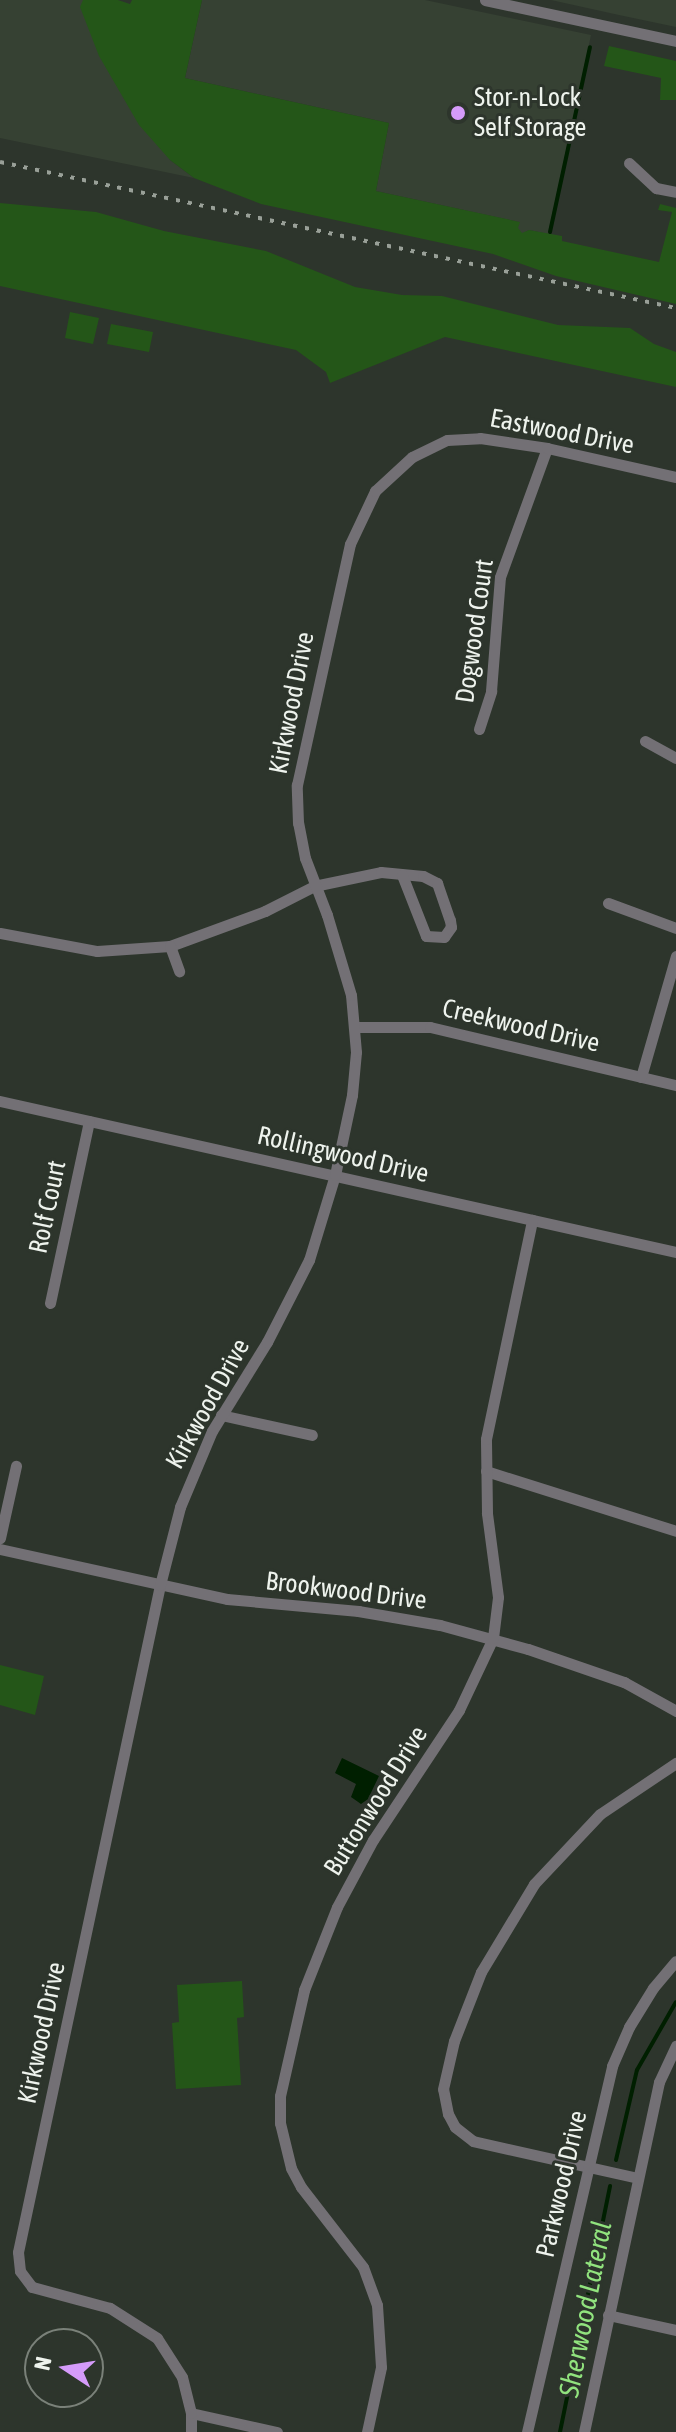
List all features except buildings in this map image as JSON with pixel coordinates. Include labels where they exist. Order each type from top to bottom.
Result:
[{"type":"street","points":[[485,0],[676,41]]},
{"type":"street","points":[[629,163],[656,188],[676,192]]},
{"type":"street","name":"Eastwood Drive","points":[[398,468],[447,440],[480,438],[547,448],[676,477]]},
{"type":"street","name":"Dogwood Court","points":[[479,729],[491,691],[500,577],[547,448]]},
{"type":"street","name":"Kirkwood Drive","points":[[191,2432],[188,2394],[175,2362],[144,2327],[110,2308],[40,2291],[24,2280],[17,2261],[160,1585],[180,1507],[221,1415],[287,1307],[323,1222],[352,1095],[355,1027],[342,962],[314,886],[298,823],[297,785],[350,544],[375,491],[398,468]]},
{"type":"street","points":[[645,741],[676,758]]},
{"type":"street","points":[[0,933],[97,951],[170,946],[265,911],[314,886],[381,872],[423,876],[437,883],[451,927],[444,937],[437,940],[426,936],[402,875]]},
{"type":"street","points":[[608,903],[676,928]]},
{"type":"street","points":[[170,946],[179,971]]},
{"type":"street","points":[[641,1077],[676,956]]},
{"type":"street","name":"Creekwood Drive","points":[[355,1027],[430,1027],[676,1085]]},
{"type":"street","name":"Rollingwood Drive","points":[[0,1101],[676,1252]]},
{"type":"street","name":"Rolf Court","points":[[50,1303],[89,1121]]},
{"type":"street","name":"Buttonwood Drive","points":[[367,2432],[381,2367],[377,2305],[363,2267],[291,2168],[280,2123],[285,2066],[304,1990],[337,1907],[373,1840],[459,1710],[493,1638],[498,1597],[487,1513],[486,1439],[491,1401],[532,1220]]},
{"type":"street","points":[[221,1415],[312,1435]]},
{"type":"street","points":[[0,1538],[16,1466]]},
{"type":"street","points":[[486,1471],[676,1531]]},
{"type":"street","name":"Brookwood Drive","points":[[0,1549],[160,1585],[274,1605],[383,1615],[493,1638],[624,1682],[676,1711]]},
{"type":"street","points":[[638,2178],[473,2141],[455,2127],[448,2114],[444,2081],[454,2041],[481,1972],[534,1884],[600,1814],[676,1763]]},
{"type":"street","name":"Parkwood Drive","points":[[527,2432],[612,2066],[629,2027],[653,1988],[676,1961]]},
{"type":"street","points":[[584,2432],[659,2082],[676,2046]]},
{"type":"street","points":[[608,2315],[676,2330]]},
{"type":"street","points":[[191,2413],[277,2432]]},
{"type":"shaded area","points":[[0,0],[83,0],[170,160],[194,178],[0,138]]},
{"type":"shaded area","name":"Stor-n-Lock Self Storage","points":[[202,0],[425,0],[591,35],[548,234],[529,230],[522,234],[517,228],[519,222],[376,191],[389,123],[185,78]]},
{"type":"shaded area","points":[[551,0],[676,0],[676,27],[619,15]]},
{"type":"shaded area","points":[[342,1758],[379,1776],[368,1799],[361,1804],[351,1797],[356,1784],[335,1773]]},
{"type":"green space","points":[[83,0],[118,0],[130,4],[132,0],[202,0],[185,78],[389,123],[376,191],[520,222],[518,228],[522,233],[529,230],[562,236],[562,241],[659,262],[672,212],[658,210],[660,204],[676,208],[676,304],[556,276],[493,254],[261,204],[194,178],[170,160],[139,125],[99,56],[80,7]]},
{"type":"green space","points":[[609,46],[676,61],[676,100],[660,100],[661,78],[604,66]]},
{"type":"green space","points":[[0,203],[96,212],[164,231],[266,251],[355,287],[402,295],[442,296],[558,325],[630,328],[654,344],[676,352],[676,387],[445,337],[330,383],[326,372],[296,350],[0,286]]},
{"type":"green space","points":[[70,312],[99,318],[93,344],[65,338]]},
{"type":"green space","points":[[111,324],[153,332],[149,352],[107,344]]},
{"type":"green space","points":[[0,1665],[44,1676],[35,1715],[0,1705]]},
{"type":"green space","points":[[242,1981],[244,2017],[237,2018],[241,2085],[176,2089],[172,2023],[179,2022],[177,1985]]},
{"type":"waterway","points":[[550,232],[590,47]]},
{"type":"waterway","name":"Sherwood Lateral","points":[[616,2160],[637,2070],[676,2002]]},
{"type":"waterway","name":"Sherwood Lateral","points":[[560,2432],[610,2186]]},
{"type":"railway","points":[[0,162],[676,308]]},
{"type":"place","name":"Stor-n-Lock Self Storage","points":[[458,113]]}]
